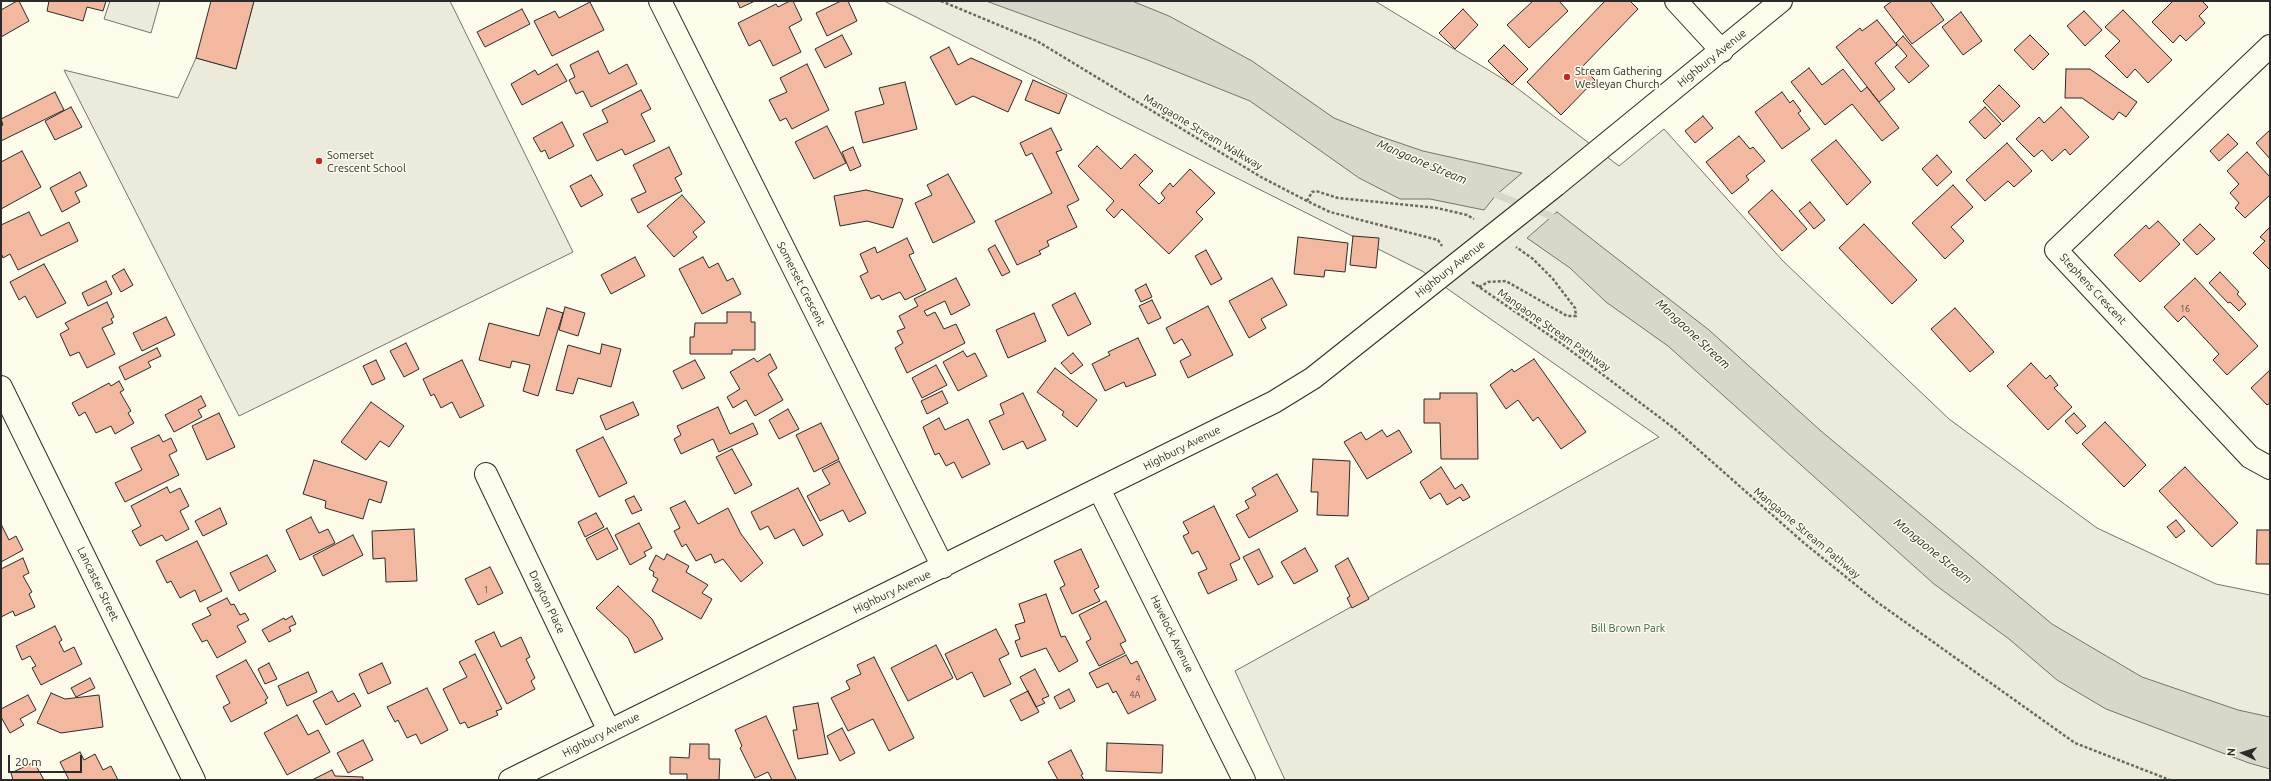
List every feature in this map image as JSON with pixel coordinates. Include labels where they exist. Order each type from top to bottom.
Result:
[{"type":"street","name":"Somerset Crescent","points":[[660,1],[943,567]]},
{"type":"street","points":[[1676,1],[1722,51]]},
{"type":"street","name":"Highbury Avenue","points":[[510,780],[1274,402],[1313,378],[1556,185],[1722,51],[1781,1]]},
{"type":"street","name":"Stephens Crescent","points":[[2270,46],[2056,250],[2250,457],[2270,468]]},
{"type":"street","name":"Lancaster Street","points":[[1,387],[194,780]]},
{"type":"street","name":"Drayton Place","points":[[486,474],[609,731]]},
{"type":"street","name":"Havelock Avenue","points":[[1099,489],[1244,780]]},
{"type":"path","name":"Mangaone Stream Walkway","points":[[941,1],[1037,42],[1261,177],[1307,201],[1330,212],[1438,240],[1455,264]]},
{"type":"path","name":"Mangaone Stream Pathway","points":[[1455,264],[1473,282],[1562,344],[1675,429],[1804,543],[1877,602],[2075,743],[2170,780]]},
{"type":"green space","points":[[110,1],[160,1],[151,33],[104,19]]},
{"type":"green space","name":"Somerset Crescent School","points":[[254,1],[450,1],[573,252],[239,416],[64,70],[178,98],[196,58],[236,69]]},
{"type":"green space","name":"Bill Brown Park","points":[[884,1],[1375,1],[1513,85],[1619,166],[1664,129],[1783,261],[1949,419],[2097,528],[2216,584],[2270,595],[2270,780],[1285,780],[1235,671],[1659,437],[1422,271]]},
{"type":"water","points":[[986,1],[1132,1],[1169,16],[1252,61],[1334,118],[1376,135],[1423,151],[1522,173],[1496,195],[1484,210],[1430,199],[1400,199],[1359,178],[1250,101],[1145,59]]},
{"type":"water","points":[[1557,212],[1709,330],[1821,431],[2052,624],[2142,677],[2238,710],[2270,717],[2270,769],[2249,763],[2106,709],[2057,680],[2009,639],[1934,584],[1668,346],[1606,302],[1570,268],[1527,238]]},
{"type":"building","points":[[19,1],[29,21],[1,37],[1,10]]},
{"type":"building","points":[[49,1],[106,1],[103,11],[87,7],[83,21],[47,11]]},
{"type":"building","points":[[211,1],[254,1],[236,69],[196,58]]},
{"type":"building","points":[[737,1],[755,1],[740,8]]},
{"type":"building","points":[[793,1],[802,20],[789,27],[801,52],[773,66],[760,40],[749,46],[738,23],[776,4],[778,7]]},
{"type":"building","points":[[841,1],[848,1],[857,21],[827,36],[816,13]]},
{"type":"building","points":[[1533,1],[1559,1],[1568,11],[1529,48],[1507,25]]},
{"type":"building","points":[[1605,1],[1630,1],[1638,9],[1582,67],[1595,80],[1561,115],[1527,82]]},
{"type":"building","points":[[1892,1],[1930,1],[1944,20],[1912,44],[1884,7]]},
{"type":"building","points":[[2173,1],[2202,1],[2208,7],[2199,16],[2205,23],[2186,41],[2180,35],[2173,43],[2152,22]]},
{"type":"building","points":[[590,2],[604,30],[552,56],[534,21],[555,11],[559,18]]},
{"type":"building","points":[[522,9],[530,24],[485,47],[477,32]]},
{"type":"building","points":[[1463,9],[1478,25],[1455,49],[1439,33]]},
{"type":"building","points":[[2123,10],[2172,60],[2148,83],[2135,69],[2127,78],[2105,56],[2120,41],[2105,27]]},
{"type":"building","points":[[2084,11],[2102,30],[2085,46],[2067,26]]},
{"type":"building","points":[[1961,12],[1982,41],[1963,55],[1942,27]]},
{"type":"building","points":[[1877,20],[1897,45],[1875,63],[1895,89],[1879,102],[1836,47],[1860,28],[1862,31]]},
{"type":"building","points":[[842,35],[852,54],[825,68],[815,49]]},
{"type":"building","points":[[2030,35],[2049,54],[2033,70],[2014,50]]},
{"type":"building","points":[[1903,36],[1929,66],[1909,83],[1895,67],[1907,56],[1896,43]]},
{"type":"building","points":[[1504,45],[1528,69],[1512,85],[1488,61]]},
{"type":"building","points":[[949,47],[958,65],[971,58],[1022,81],[1008,112],[973,96],[956,105],[930,57]]},
{"type":"building","points":[[598,51],[609,74],[627,64],[637,84],[591,107],[583,91],[576,94],[569,80],[575,77],[570,65]]},
{"type":"building","points":[[557,64],[567,81],[522,105],[511,84],[535,70],[538,75]]},
{"type":"building","points":[[807,64],[829,110],[792,129],[786,118],[780,121],[769,100],[787,92],[780,78]]},
{"type":"building","points":[[1809,68],[1822,85],[1843,69],[1861,92],[1867,87],[1899,128],[1882,141],[1852,104],[1825,125],[1791,82]]},
{"type":"building","points":[[2066,69],[2090,69],[2137,102],[2126,117],[2119,112],[2113,120],[2082,98],[2065,98]]},
{"type":"building","points":[[1033,80],[1067,95],[1059,114],[1025,100]]},
{"type":"building","points":[[905,82],[917,129],[863,143],[855,112],[884,104],[879,88]]},
{"type":"building","points":[[1999,85],[2020,106],[2003,122],[1983,101]]},
{"type":"building","points":[[641,90],[651,109],[641,114],[655,141],[625,155],[622,149],[597,161],[583,134],[608,122],[602,110]]},
{"type":"building","points":[[55,92],[64,110],[1,141],[1,126],[3,125],[1,119]]},
{"type":"building","points":[[1782,92],[1790,103],[1793,100],[1801,111],[1798,113],[1810,129],[1782,149],[1755,112]]},
{"type":"building","points":[[71,107],[82,127],[55,140],[45,121]]},
{"type":"building","points":[[1985,107],[2001,124],[1985,139],[1969,122]]},
{"type":"building","points":[[2061,107],[2089,137],[2070,155],[2065,149],[2052,161],[2042,150],[2034,157],[2016,139],[2039,117],[2044,123]]},
{"type":"building","points":[[1703,116],[1713,128],[1695,143],[1685,131]]},
{"type":"building","points":[[562,122],[574,146],[549,159],[545,150],[541,152],[533,138]]},
{"type":"building","points":[[827,126],[846,163],[814,179],[795,142]]},
{"type":"building","points":[[1051,128],[1062,150],[1056,152],[1079,200],[1067,206],[1077,227],[1047,241],[1049,246],[1039,251],[1041,254],[1017,265],[995,221],[1052,193],[1032,153],[1026,156],[1020,143]]},
{"type":"building","points":[[2270,130],[2270,159],[2256,143]]},
{"type":"building","points":[[2228,134],[2238,144],[2219,161],[2210,151]]},
{"type":"building","points":[[1739,136],[1750,149],[1753,147],[1765,161],[1746,176],[1749,180],[1732,194],[1706,162]]},
{"type":"building","points":[[1836,140],[1871,182],[1847,205],[1811,160]]},
{"type":"building","points":[[2007,143],[2032,171],[2014,187],[2008,181],[1985,201],[1966,180]]},
{"type":"building","points":[[1097,146],[1121,169],[1135,154],[1153,171],[1139,185],[1159,204],[1165,198],[1161,193],[1170,183],[1173,187],[1190,169],[1215,193],[1196,212],[1203,219],[1169,254],[1122,209],[1114,218],[1106,210],[1114,201],[1078,166]]},
{"type":"building","points":[[669,147],[682,174],[675,178],[682,191],[638,213],[631,199],[646,192],[633,165]]},
{"type":"building","points":[[853,147],[861,166],[850,171],[842,152]]},
{"type":"building","points":[[22,151],[41,187],[1,209],[1,162]]},
{"type":"building","points":[[2247,152],[2270,177],[2270,195],[2245,218],[2235,208],[2239,203],[2230,193],[2239,184],[2227,171]]},
{"type":"building","points":[[1937,155],[1952,172],[1937,186],[1922,169]]},
{"type":"building","points":[[80,172],[87,186],[75,192],[80,202],[62,212],[50,188]]},
{"type":"building","points":[[948,174],[975,222],[933,243],[915,203],[932,195],[927,185]]},
{"type":"building","points":[[591,175],[603,195],[581,207],[570,186]]},
{"type":"building","points":[[1953,185],[1973,207],[1951,227],[1964,241],[1945,259],[1912,223]]},
{"type":"building","points":[[866,190],[903,199],[893,228],[867,221],[840,226],[834,196]]},
{"type":"building","points":[[1772,190],[1807,229],[1782,251],[1748,212]]},
{"type":"building","points":[[682,195],[705,222],[693,232],[697,237],[674,257],[647,226]]},
{"type":"building","points":[[1810,202],[1825,220],[1814,229],[1799,211]]},
{"type":"building","points":[[29,212],[41,236],[69,222],[78,241],[18,270],[10,254],[3,258],[1,253],[1,225]]},
{"type":"building","points":[[2158,221],[2180,244],[2140,282],[2114,255],[2146,225],[2149,229]]},
{"type":"building","points":[[1864,224],[1917,280],[1892,304],[1839,248]]},
{"type":"building","points":[[2200,224],[2215,239],[2197,255],[2183,240]]},
{"type":"building","points":[[2270,227],[2270,270],[2253,253],[2265,241],[2260,237]]},
{"type":"building","points":[[1353,236],[1379,238],[1376,268],[1350,265]]},
{"type":"building","points":[[1298,237],[1348,243],[1345,272],[1325,270],[1324,277],[1294,274]]},
{"type":"building","points":[[907,238],[914,253],[909,255],[926,290],[905,300],[900,292],[882,300],[879,295],[871,299],[860,276],[868,272],[860,254],[875,247],[877,253]]},
{"type":"building","points":[[995,245],[1010,272],[1002,276],[988,249]]},
{"type":"building","points":[[1206,250],[1222,279],[1211,285],[1195,256]]},
{"type":"building","points":[[635,257],[645,276],[611,294],[601,275]]},
{"type":"building","points":[[703,257],[709,268],[718,263],[727,281],[733,278],[741,294],[702,314],[679,269]]},
{"type":"building","points":[[44,264],[66,303],[37,318],[25,296],[19,300],[10,282]]},
{"type":"building","points":[[124,269],[133,285],[121,292],[112,276]]},
{"type":"building","points":[[2220,272],[2239,292],[2237,294],[2246,304],[2239,311],[2230,302],[2228,303],[2209,283]]},
{"type":"building","points":[[956,278],[970,305],[951,315],[945,301],[924,311],[927,316],[935,312],[944,329],[956,324],[965,343],[907,373],[895,348],[903,343],[897,331],[905,328],[899,316],[918,306],[914,299]]},
{"type":"building","points":[[1272,278],[1287,305],[1261,319],[1266,328],[1249,338],[1229,301]]},
{"type":"building","points":[[2195,278],[2258,346],[2227,375],[2213,360],[2219,354],[2184,316],[2178,322],[2164,307]]},
{"type":"building","points":[[106,281],[112,294],[88,306],[82,293]]},
{"type":"building","points":[[1146,284],[1152,297],[1141,302],[1135,290]]},
{"type":"building","points":[[1075,293],[1091,324],[1068,336],[1052,305]]},
{"type":"building","points":[[1152,300],[1161,318],[1148,324],[1139,306]]},
{"type":"building","points":[[107,302],[114,317],[111,319],[113,323],[102,328],[115,354],[87,368],[79,352],[70,356],[60,334],[69,329],[65,323]]},
{"type":"building","points":[[1208,306],[1233,355],[1188,378],[1180,361],[1191,355],[1182,339],[1174,344],[1166,328]]},
{"type":"building","points":[[565,307],[585,313],[578,336],[559,330]]},
{"type":"building","points":[[547,308],[563,313],[538,396],[523,391],[530,365],[512,361],[510,368],[479,360],[489,323],[539,336]]},
{"type":"building","points":[[1955,308],[1994,352],[1970,372],[1931,329]]},
{"type":"building","points":[[727,312],[751,312],[751,322],[755,322],[755,350],[732,350],[732,354],[690,354],[690,337],[694,337],[695,323],[727,323]]},
{"type":"building","points":[[1034,313],[1046,341],[1008,358],[996,330]]},
{"type":"building","points":[[166,317],[175,335],[142,351],[133,333]]},
{"type":"building","points":[[1138,338],[1156,375],[1126,387],[1124,382],[1105,391],[1092,364],[1110,355],[1108,352]]},
{"type":"building","points":[[406,343],[419,369],[404,377],[390,351]]},
{"type":"building","points":[[602,344],[621,349],[611,387],[578,378],[573,394],[556,390],[568,345],[600,354]]},
{"type":"building","points":[[157,348],[161,356],[148,362],[151,367],[125,380],[119,367]]},
{"type":"building","points":[[963,351],[967,357],[975,353],[987,376],[958,391],[943,362]]},
{"type":"building","points":[[1073,353],[1083,365],[1071,374],[1061,363]]},
{"type":"building","points":[[770,354],[777,368],[768,374],[783,400],[755,416],[746,400],[733,408],[727,397],[740,389],[730,372],[754,358],[757,362]]},
{"type":"building","points":[[1534,359],[1586,432],[1561,449],[1538,417],[1533,421],[1518,400],[1506,409],[1490,385],[1512,369],[1514,372]]},
{"type":"building","points":[[376,360],[385,379],[372,385],[363,366]]},
{"type":"building","points":[[462,360],[484,406],[460,418],[452,402],[441,408],[434,394],[431,396],[423,379]]},
{"type":"building","points":[[695,360],[705,378],[682,389],[673,371]]},
{"type":"building","points":[[2031,363],[2046,379],[2050,375],[2058,385],[2054,388],[2072,407],[2048,430],[2007,386]]},
{"type":"building","points":[[936,365],[947,385],[922,398],[912,378]]},
{"type":"building","points":[[1055,368],[1097,400],[1077,427],[1062,415],[1064,412],[1037,392]]},
{"type":"building","points":[[2270,370],[2270,403],[2267,405],[2251,388]]},
{"type":"building","points":[[119,381],[124,390],[120,392],[131,411],[128,413],[134,423],[115,434],[111,426],[96,433],[85,412],[79,416],[72,403],[109,383],[111,386]]},
{"type":"building","points":[[942,391],[948,403],[927,414],[921,401]]},
{"type":"building","points":[[1023,393],[1046,440],[1027,449],[1023,441],[1003,450],[989,421],[1004,414],[1000,404]]},
{"type":"building","points":[[1440,393],[1477,393],[1478,459],[1441,459],[1440,423],[1424,423],[1424,399],[1440,399]]},
{"type":"building","points":[[201,396],[206,406],[198,410],[202,417],[174,432],[165,415]]},
{"type":"building","points":[[371,402],[404,426],[389,447],[380,441],[366,460],[341,442]]},
{"type":"building","points":[[633,402],[639,415],[606,430],[600,416]]},
{"type":"building","points":[[718,407],[730,434],[753,423],[758,434],[719,452],[713,439],[681,454],[674,439],[681,435],[677,426]]},
{"type":"building","points":[[788,409],[799,429],[779,439],[769,420]]},
{"type":"building","points":[[219,413],[235,447],[207,460],[192,426]]},
{"type":"building","points":[[2074,413],[2086,426],[2077,434],[2065,421]]},
{"type":"building","points":[[939,418],[945,430],[968,419],[990,464],[962,478],[954,462],[946,466],[939,453],[935,455],[923,427]]},
{"type":"building","points":[[2105,422],[2146,465],[2124,487],[2082,444]]},
{"type":"building","points":[[821,423],[839,459],[814,472],[796,435]]},
{"type":"building","points":[[1382,430],[1387,437],[1399,430],[1412,452],[1367,479],[1344,442],[1361,432],[1366,440]]},
{"type":"building","points":[[159,435],[163,442],[171,438],[177,451],[169,455],[179,475],[125,502],[115,483],[142,470],[131,448]]},
{"type":"building","points":[[603,437],[627,483],[599,497],[576,450]]},
{"type":"building","points":[[732,449],[752,485],[735,494],[716,457]]},
{"type":"building","points":[[1313,459],[1350,461],[1348,516],[1317,515],[1318,492],[1311,492]]},
{"type":"building","points":[[314,460],[387,482],[381,503],[369,499],[363,519],[325,508],[326,501],[303,494]]},
{"type":"building","points":[[839,461],[866,513],[849,522],[843,510],[820,521],[807,496],[830,484],[822,470]]},
{"type":"building","points":[[1441,467],[1455,489],[1462,484],[1470,497],[1463,501],[1460,497],[1447,505],[1440,493],[1430,499],[1420,482]]},
{"type":"building","points":[[2185,467],[2238,523],[2212,547],[2159,491]]},
{"type":"building","points":[[1277,474],[1298,511],[1249,538],[1236,515],[1249,508],[1245,501],[1256,495],[1252,488]]},
{"type":"building","points":[[167,487],[170,493],[180,488],[189,506],[180,511],[189,529],[166,541],[162,535],[140,546],[132,531],[141,526],[131,506]]},
{"type":"building","points":[[798,488],[823,535],[803,546],[794,529],[775,539],[768,526],[760,530],[751,512]]},
{"type":"building","points":[[634,496],[642,510],[632,514],[625,500]]},
{"type":"building","points":[[685,501],[698,524],[728,508],[741,534],[763,563],[741,582],[723,559],[715,563],[711,554],[696,561],[686,544],[682,547],[674,531],[680,528],[670,508]]},
{"type":"building","points":[[1214,506],[1240,559],[1230,564],[1237,580],[1208,594],[1198,573],[1207,569],[1198,551],[1192,554],[1183,536],[1189,533],[1183,522]]},
{"type":"building","points":[[220,508],[227,524],[203,536],[195,521]]},
{"type":"building","points":[[596,513],[604,527],[585,537],[578,522]]},
{"type":"building","points":[[311,517],[319,533],[328,529],[335,543],[300,560],[286,530]]},
{"type":"building","points":[[2176,520],[2185,531],[2176,538],[2167,527]]},
{"type":"building","points":[[639,523],[652,548],[644,552],[646,556],[630,565],[615,535]]},
{"type":"building","points":[[1,524],[9,540],[16,536],[23,550],[1,562]]},
{"type":"building","points":[[607,528],[618,549],[597,560],[586,539]]},
{"type":"building","points":[[414,529],[417,581],[386,582],[385,558],[373,559],[372,531]]},
{"type":"building","points":[[2257,530],[2270,530],[2270,564],[2256,564]]},
{"type":"building","points":[[353,535],[363,555],[323,576],[313,556]]},
{"type":"building","points":[[197,541],[222,591],[200,602],[195,590],[180,598],[171,581],[167,583],[156,561]]},
{"type":"building","points":[[1305,548],[1318,571],[1294,584],[1281,562]]},
{"type":"building","points":[[1081,549],[1099,587],[1094,590],[1100,601],[1072,614],[1060,588],[1065,585],[1054,561]]},
{"type":"building","points":[[1259,549],[1273,577],[1258,585],[1243,557]]},
{"type":"building","points":[[667,554],[689,566],[686,572],[708,585],[702,593],[712,599],[701,619],[652,591],[658,579],[653,576],[654,572],[649,569],[656,555],[664,560]]},
{"type":"building","points":[[267,555],[276,571],[239,591],[230,573]]},
{"type":"building","points":[[23,558],[29,573],[23,576],[32,592],[29,594],[35,607],[15,616],[13,611],[1,617],[1,569]]},
{"type":"building","points":[[1348,558],[1369,599],[1352,608],[1347,598],[1350,596],[1335,566]]},
{"type":"building","points":[[490,567],[503,593],[478,605],[465,579]]},
{"type":"building","points":[[618,586],[652,619],[663,639],[635,653],[628,638],[596,608]]},
{"type":"building","points":[[1046,594],[1061,637],[1065,636],[1078,661],[1059,672],[1046,648],[1021,657],[1015,641],[1020,639],[1015,625],[1025,622],[1019,604]]},
{"type":"building","points":[[227,598],[231,605],[234,604],[240,615],[245,613],[249,620],[237,626],[246,642],[217,658],[207,640],[202,642],[192,624],[211,615],[207,608]]},
{"type":"building","points":[[1106,601],[1126,641],[1120,644],[1125,653],[1099,666],[1086,642],[1091,639],[1079,615]]},
{"type":"building","points":[[292,616],[296,624],[289,627],[291,631],[269,642],[262,630],[284,618],[285,620]]},
{"type":"building","points":[[55,626],[62,640],[59,642],[64,652],[74,647],[82,664],[41,685],[32,668],[36,666],[30,656],[22,660],[16,646]]},
{"type":"building","points":[[996,629],[1009,654],[999,659],[1011,684],[984,697],[972,672],[957,680],[945,654]]},
{"type":"building","points":[[494,632],[501,647],[521,637],[530,657],[526,659],[535,678],[531,681],[535,689],[507,704],[475,641]]},
{"type":"building","points":[[936,645],[953,678],[908,701],[891,668]]},
{"type":"building","points":[[475,654],[502,709],[496,711],[498,715],[468,728],[465,722],[460,724],[443,689],[467,677],[459,662]]},
{"type":"building","points":[[1126,655],[1131,664],[1137,661],[1156,700],[1128,714],[1116,691],[1113,693],[1108,683],[1097,688],[1089,673]]},
{"type":"building","points":[[874,657],[914,738],[889,751],[873,719],[848,731],[831,698],[850,689],[846,681],[861,674],[857,665]]},
{"type":"building","points":[[246,660],[268,698],[265,700],[267,703],[231,722],[223,707],[230,703],[216,676]]},
{"type":"building","points":[[269,663],[277,679],[265,684],[258,669]]},
{"type":"building","points":[[382,663],[391,683],[368,694],[359,674]]},
{"type":"building","points":[[1035,669],[1049,696],[1042,699],[1045,703],[1036,707],[1020,677]]},
{"type":"building","points":[[308,672],[317,692],[287,706],[278,686]]},
{"type":"building","points":[[90,678],[95,688],[76,697],[71,688]]},
{"type":"building","points":[[427,688],[448,730],[421,744],[416,734],[407,738],[398,720],[395,722],[387,707]]},
{"type":"building","points":[[1069,689],[1075,701],[1060,709],[1054,697]]},
{"type":"building","points":[[332,691],[338,702],[354,693],[361,706],[326,725],[313,701]]},
{"type":"building","points":[[1028,691],[1039,712],[1021,721],[1010,700]]},
{"type":"building","points":[[51,693],[65,699],[99,695],[103,727],[61,733],[37,723]]},
{"type":"building","points":[[28,695],[36,710],[20,719],[24,725],[10,733],[1,717],[1,709]]},
{"type":"building","points":[[818,703],[828,754],[798,759],[793,730],[797,730],[793,707]]},
{"type":"building","points":[[297,715],[308,735],[318,730],[330,752],[287,775],[264,733]]},
{"type":"building","points":[[766,716],[796,779],[772,780],[768,772],[755,778],[740,748],[742,746],[735,730]]},
{"type":"building","points":[[842,728],[855,753],[840,761],[827,736]]},
{"type":"building","points":[[363,740],[373,760],[348,773],[337,753]]},
{"type":"building","points":[[1107,743],[1163,745],[1162,773],[1106,771]]},
{"type":"building","points":[[690,744],[709,744],[709,759],[720,759],[719,780],[687,780],[687,774],[670,774],[670,757],[689,758]]},
{"type":"building","points":[[1071,750],[1083,774],[1081,775],[1084,780],[1058,780],[1048,762]]},
{"type":"building","points":[[80,752],[84,760],[95,754],[103,770],[111,766],[118,780],[69,780],[60,762]]},
{"type":"building","points":[[34,762],[44,780],[13,780],[11,773]]},
{"type":"building","points":[[332,770],[335,776],[363,777],[363,780],[312,780]]},
{"type":"waterway","name":"Mangaone Stream","points":[[1487,191],[1551,216],[1558,222]]},
{"type":"place","name":"Stream Gathering Wesleyan Church","points":[[1567,77]]},
{"type":"place","name":"Somerset Crescent School","points":[[319,161]]}]
